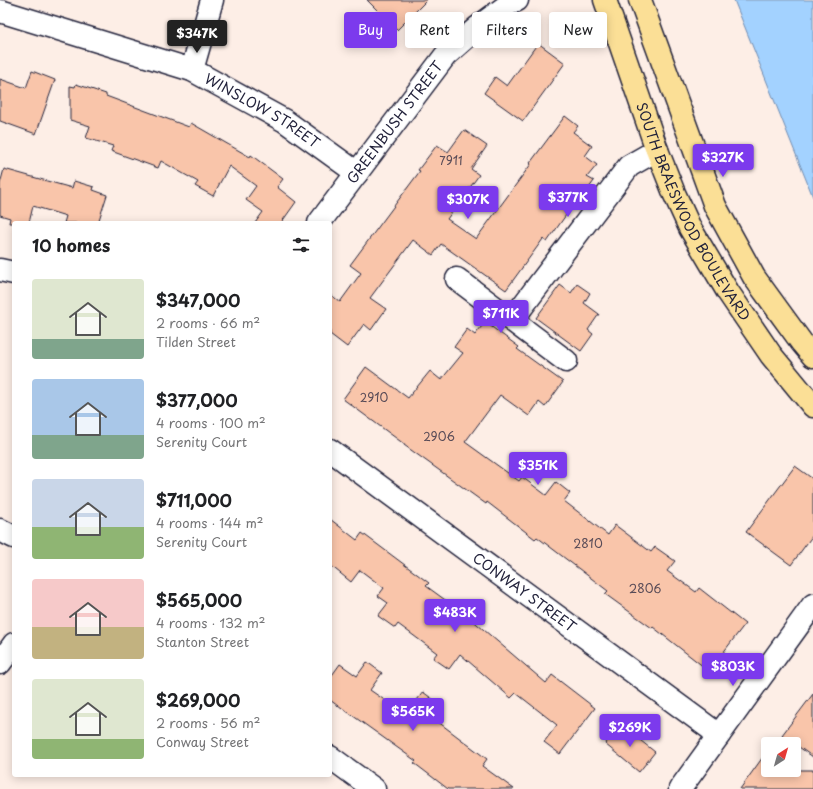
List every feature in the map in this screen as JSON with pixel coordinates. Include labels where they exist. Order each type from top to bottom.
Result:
[{"type":"main road","name":"SOUTH BRAESWOOD BOULEVARD","points":[[605,0],[657,150],[690,228],[728,292],[771,354],[813,406]]},
{"type":"main road","name":"SOUTH BRAESWOOD BOULEVARD","points":[[640,0],[715,206],[754,277],[813,356]]},
{"type":"street","points":[[192,70],[212,0]]},
{"type":"street","name":"GREENBUSH STREET","points":[[321,221],[445,56],[478,27],[509,4],[517,0]]},
{"type":"street","name":"WINSLOW STREET","points":[[0,11],[192,70],[285,121],[357,173]]},
{"type":"street","points":[[512,320],[629,166],[657,150]]},
{"type":"street","points":[[0,270],[12,273]]},
{"type":"street","points":[[457,279],[566,361]]},
{"type":"street","name":"CONWAY STREET","points":[[332,451],[719,735]]},
{"type":"street","points":[[0,530],[12,536]]},
{"type":"street","points":[[680,789],[813,605]]},
{"type":"street","points":[[0,663],[12,647]]},
{"type":"street","points":[[332,758],[374,789]]},
{"type":"water","points":[[734,0],[813,0],[813,197]]},
{"type":"building","points":[[367,0],[427,0],[415,12],[405,12],[405,22],[397,30],[397,12],[379,12]]},
{"type":"building","points":[[541,45],[565,63],[523,121],[484,93],[495,77],[507,86],[534,48],[541,48]]},
{"type":"building","points":[[32,71],[55,80],[36,134],[0,121],[0,79],[26,88]]},
{"type":"building","points":[[76,84],[106,94],[106,96],[189,127],[191,123],[250,157],[251,155],[283,179],[277,187],[296,202],[282,221],[256,221],[263,212],[246,200],[256,186],[229,166],[213,196],[195,186],[198,182],[161,161],[158,168],[111,151],[113,146],[86,138],[90,126],[70,120],[70,86],[75,87]]},
{"type":"building","points":[[565,116],[578,126],[573,132],[592,146],[585,156],[597,165],[587,177],[594,181],[580,200],[578,198],[547,242],[543,239],[506,290],[441,244],[433,255],[413,240],[370,298],[386,309],[371,330],[364,324],[347,347],[332,336],[332,296],[340,302],[361,273],[350,265],[420,171],[418,170],[437,145],[448,152],[464,130],[487,146],[471,169],[479,175],[447,219],[476,239],[531,164],[530,163]]},
{"type":"building","points":[[4,169],[72,188],[74,181],[94,187],[93,190],[107,195],[99,221],[65,221],[66,216],[33,206],[29,221],[12,221],[12,223],[9,223],[10,218],[0,215],[0,184]]},
{"type":"building","points":[[577,284],[590,293],[584,303],[599,314],[588,330],[593,334],[581,351],[536,318],[560,285],[571,293]]},
{"type":"building","points":[[485,322],[519,347],[517,349],[563,382],[545,407],[539,402],[529,416],[500,395],[465,442],[519,481],[522,477],[546,495],[556,482],[570,493],[564,501],[608,535],[615,525],[651,552],[655,547],[675,561],[667,571],[696,592],[699,588],[745,624],[709,671],[653,627],[652,628],[605,594],[608,591],[537,537],[535,539],[487,502],[486,504],[343,399],[366,367],[408,398],[430,371],[441,380],[463,353],[454,347],[467,329],[475,335]]},
{"type":"building","points":[[795,466],[813,479],[813,535],[791,565],[746,532]]},
{"type":"building","points":[[332,521],[357,540],[362,533],[429,583],[426,586],[470,618],[546,683],[552,675],[595,708],[560,754],[544,742],[557,725],[516,693],[511,698],[460,654],[449,669],[433,658],[437,653],[398,624],[395,628],[378,616],[388,603],[378,596],[384,588],[360,570],[351,582],[332,567]]},
{"type":"building","points":[[367,662],[382,673],[370,690],[406,715],[423,692],[442,706],[433,718],[487,759],[482,766],[514,789],[448,789],[414,763],[416,761],[332,702],[332,675],[340,664],[357,676]]},
{"type":"building","points":[[813,694],[813,757],[801,748],[801,737],[785,737],[782,735]]},
{"type":"building","points":[[621,725],[655,752],[639,772],[605,744]]},
{"type":"building","points":[[761,760],[761,777],[801,777],[801,770],[813,770],[813,789],[740,789]]}]
